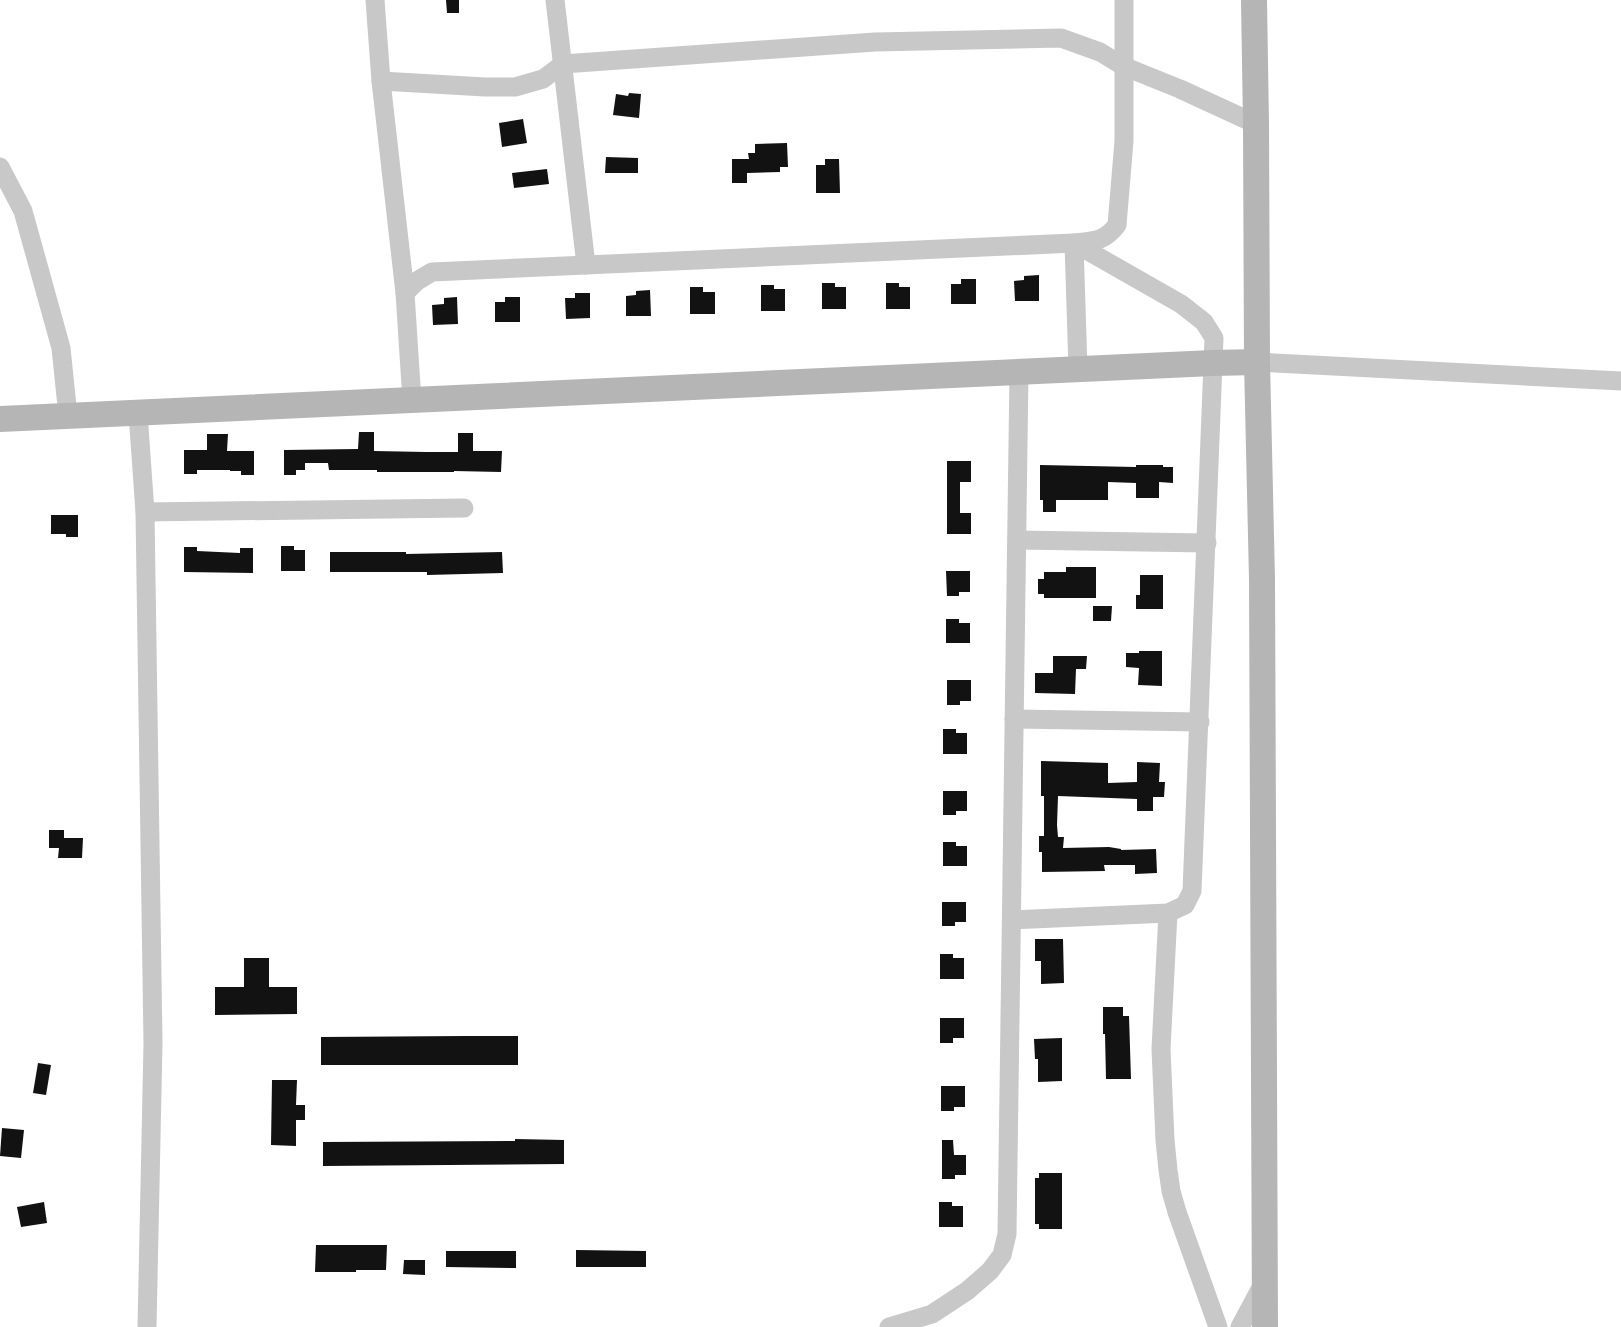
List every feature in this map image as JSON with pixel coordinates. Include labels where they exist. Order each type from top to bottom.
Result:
[{"type":"street","points":[[375,0],[381,81],[405,294],[412,401]]},
{"type":"street","points":[[556,0],[586,265]]},
{"type":"street","points":[[405,294],[417,280],[432,272],[1096,241],[1109,235],[1117,226],[1124,141],[1124,0]]},
{"type":"street","points":[[1254,0],[1257,362],[1262,578],[1265,1327]]},
{"type":"street","points":[[381,81],[515,87],[543,79],[563,64],[875,42],[1061,38],[1100,52],[1123,66],[1180,89],[1256,124]]},
{"type":"street","points":[[0,167],[23,211],[61,348],[68,416]]},
{"type":"street","points":[[1012,920],[1168,914],[1185,905],[1192,891],[1214,338],[1204,322],[1181,304],[1074,243]]},
{"type":"street","points":[[1074,243],[1078,369]]},
{"type":"street","points":[[0,419],[1214,362],[1257,362],[1621,381]]},
{"type":"street","points":[[889,1327],[932,1314],[967,1291],[990,1272],[1002,1255],[1007,1234],[1019,372]]},
{"type":"street","points":[[138,413],[144,512],[153,1042],[147,1327]]},
{"type":"street","points":[[144,512],[464,508]]},
{"type":"street","points":[[1017,540],[1206,543]]},
{"type":"street","points":[[1014,719],[1200,722]]},
{"type":"street","points":[[1168,914],[1161,1049],[1168,1170],[1177,1212],[1218,1327]]},
{"type":"street","points":[[1240,1327],[1266,1280]]},
{"type":"building","points":[[446,0],[459,0],[459,13],[447,13]]},
{"type":"building","points":[[629,93],[641,94],[639,118],[613,115],[616,94],[628,96]]},
{"type":"building","points":[[523,119],[527,143],[502,147],[499,123]]},
{"type":"building","points":[[787,143],[788,167],[780,167],[780,172],[747,173],[747,183],[732,183],[732,159],[749,159],[748,153],[755,153],[755,144]]},
{"type":"building","points":[[606,157],[638,158],[638,173],[605,173]]},
{"type":"building","points":[[825,159],[839,159],[840,193],[816,193],[816,165],[825,165]]},
{"type":"building","points":[[547,169],[549,184],[514,188],[512,173]]},
{"type":"building","points":[[1039,275],[1039,301],[1015,301],[1014,281],[1024,280],[1024,276]]},
{"type":"building","points":[[961,279],[976,279],[976,304],[951,304],[951,284],[961,284]]},
{"type":"building","points":[[822,283],[835,283],[835,287],[846,287],[846,309],[822,309]]},
{"type":"building","points":[[886,283],[899,283],[899,287],[910,287],[910,309],[886,309]]},
{"type":"building","points":[[761,285],[774,285],[774,289],[785,289],[785,311],[761,311]]},
{"type":"building","points":[[690,287],[703,287],[703,292],[715,292],[715,314],[690,314]]},
{"type":"building","points":[[650,290],[651,316],[626,316],[626,296],[636,295],[636,291]]},
{"type":"building","points":[[575,293],[590,293],[590,318],[566,319],[565,298],[575,298]]},
{"type":"building","points":[[457,297],[458,324],[433,325],[432,305],[444,304],[444,298]]},
{"type":"building","points":[[505,297],[520,297],[520,322],[495,322],[495,302],[505,302]]},
{"type":"building","points":[[359,432],[374,432],[374,451],[426,452],[458,452],[458,433],[473,433],[473,451],[502,451],[501,472],[329,470],[328,463],[305,463],[305,470],[296,470],[296,475],[284,475],[284,450],[358,449]]},
{"type":"building","points":[[207,434],[228,434],[227,451],[254,451],[254,475],[241,475],[241,471],[230,470],[197,470],[197,474],[184,474],[184,450],[207,450]]},
{"type":"building","points":[[947,461],[971,461],[971,482],[960,482],[960,513],[971,513],[971,534],[947,534]]},
{"type":"building","points":[[1040,465],[1136,467],[1136,465],[1163,465],[1163,467],[1173,467],[1173,483],[1159,482],[1159,498],[1136,498],[1136,483],[1108,482],[1108,500],[1056,500],[1056,512],[1043,512],[1043,500],[1040,500]]},
{"type":"building","points":[[51,515],[78,515],[78,537],[66,537],[66,534],[51,534]]},
{"type":"building","points":[[281,546],[294,546],[294,550],[305,550],[305,571],[281,571]]},
{"type":"building","points":[[184,547],[197,547],[197,551],[240,553],[240,548],[253,548],[253,573],[184,572]]},
{"type":"building","points":[[330,552],[406,552],[406,554],[502,552],[503,573],[427,575],[427,572],[330,572]]},
{"type":"building","points":[[1066,567],[1096,567],[1096,598],[1044,598],[1044,594],[1038,594],[1038,579],[1044,579],[1044,572],[1066,572]]},
{"type":"building","points":[[946,571],[970,571],[970,592],[959,592],[959,596],[947,596]]},
{"type":"building","points":[[1140,575],[1163,575],[1163,609],[1136,609],[1136,595],[1140,595]]},
{"type":"building","points":[[1093,606],[1112,606],[1111,621],[1093,621]]},
{"type":"building","points":[[946,619],[959,619],[959,623],[970,623],[970,643],[946,643]]},
{"type":"building","points":[[1139,651],[1162,651],[1162,686],[1138,685],[1139,668],[1126,667],[1126,653],[1139,653]]},
{"type":"building","points":[[1053,656],[1087,656],[1086,669],[1076,669],[1075,694],[1035,693],[1035,673],[1053,673]]},
{"type":"building","points":[[947,680],[971,680],[971,701],[960,701],[960,705],[947,705]]},
{"type":"building","points":[[943,729],[956,729],[956,733],[967,733],[967,754],[943,754]]},
{"type":"building","points":[[1041,761],[1108,763],[1108,783],[1137,782],[1137,762],[1160,763],[1159,782],[1165,782],[1164,797],[1153,797],[1153,811],[1137,811],[1137,799],[1058,796],[1057,825],[1058,837],[1064,837],[1063,848],[1156,849],[1157,873],[1135,874],[1135,865],[1104,865],[1105,871],[1042,872],[1042,852],[1039,852],[1039,836],[1044,836],[1044,796],[1041,796]]},
{"type":"building","points":[[943,791],[967,791],[967,811],[956,811],[956,815],[943,815]]},
{"type":"building","points":[[49,830],[64,830],[64,838],[83,838],[82,858],[58,858],[59,848],[49,848]]},
{"type":"building","points":[[943,842],[956,842],[956,846],[967,846],[967,866],[943,866]]},
{"type":"building","points":[[942,902],[966,902],[966,922],[955,922],[955,926],[942,926]]},
{"type":"building","points":[[1035,939],[1063,939],[1064,983],[1041,984],[1041,961],[1035,961]]},
{"type":"building","points":[[940,954],[953,954],[953,958],[964,958],[964,979],[940,979]]},
{"type":"building","points":[[244,958],[269,958],[269,987],[297,987],[297,1014],[215,1015],[215,987],[244,987]]},
{"type":"building","points":[[1103,1007],[1123,1007],[1123,1016],[1129,1016],[1131,1079],[1106,1079]]},
{"type":"building","points":[[940,1018],[964,1018],[964,1038],[953,1038],[953,1043],[940,1043]]},
{"type":"building","points":[[518,1036],[518,1065],[321,1065],[321,1037]]},
{"type":"building","points":[[1062,1038],[1062,1081],[1038,1082],[1038,1059],[1035,1059],[1034,1039]]},
{"type":"building","points":[[38,1063],[51,1065],[46,1095],[33,1093]]},
{"type":"building","points":[[272,1080],[297,1080],[296,1105],[305,1105],[305,1120],[296,1120],[296,1146],[271,1145]]},
{"type":"building","points":[[941,1086],[965,1086],[965,1107],[954,1107],[954,1111],[941,1111]]},
{"type":"building","points":[[2,1128],[24,1130],[21,1158],[0,1156]]},
{"type":"building","points":[[515,1139],[564,1140],[564,1164],[323,1166],[323,1142],[515,1141]]},
{"type":"building","points":[[942,1140],[953,1140],[954,1155],[966,1155],[966,1175],[955,1175],[955,1179],[942,1179]]},
{"type":"building","points":[[1039,1173],[1062,1173],[1062,1229],[1039,1229],[1039,1224],[1035,1224],[1035,1178],[1039,1178]]},
{"type":"building","points":[[44,1202],[47,1223],[21,1227],[17,1207]]},
{"type":"building","points":[[939,1202],[952,1202],[952,1206],[963,1206],[963,1227],[939,1227]]},
{"type":"building","points":[[316,1245],[387,1245],[386,1270],[315,1272]]},
{"type":"building","points":[[576,1250],[646,1251],[646,1267],[576,1267]]},
{"type":"building","points":[[446,1251],[516,1251],[516,1268],[446,1267]]},
{"type":"building","points":[[404,1260],[425,1260],[425,1275],[403,1274]]}]
